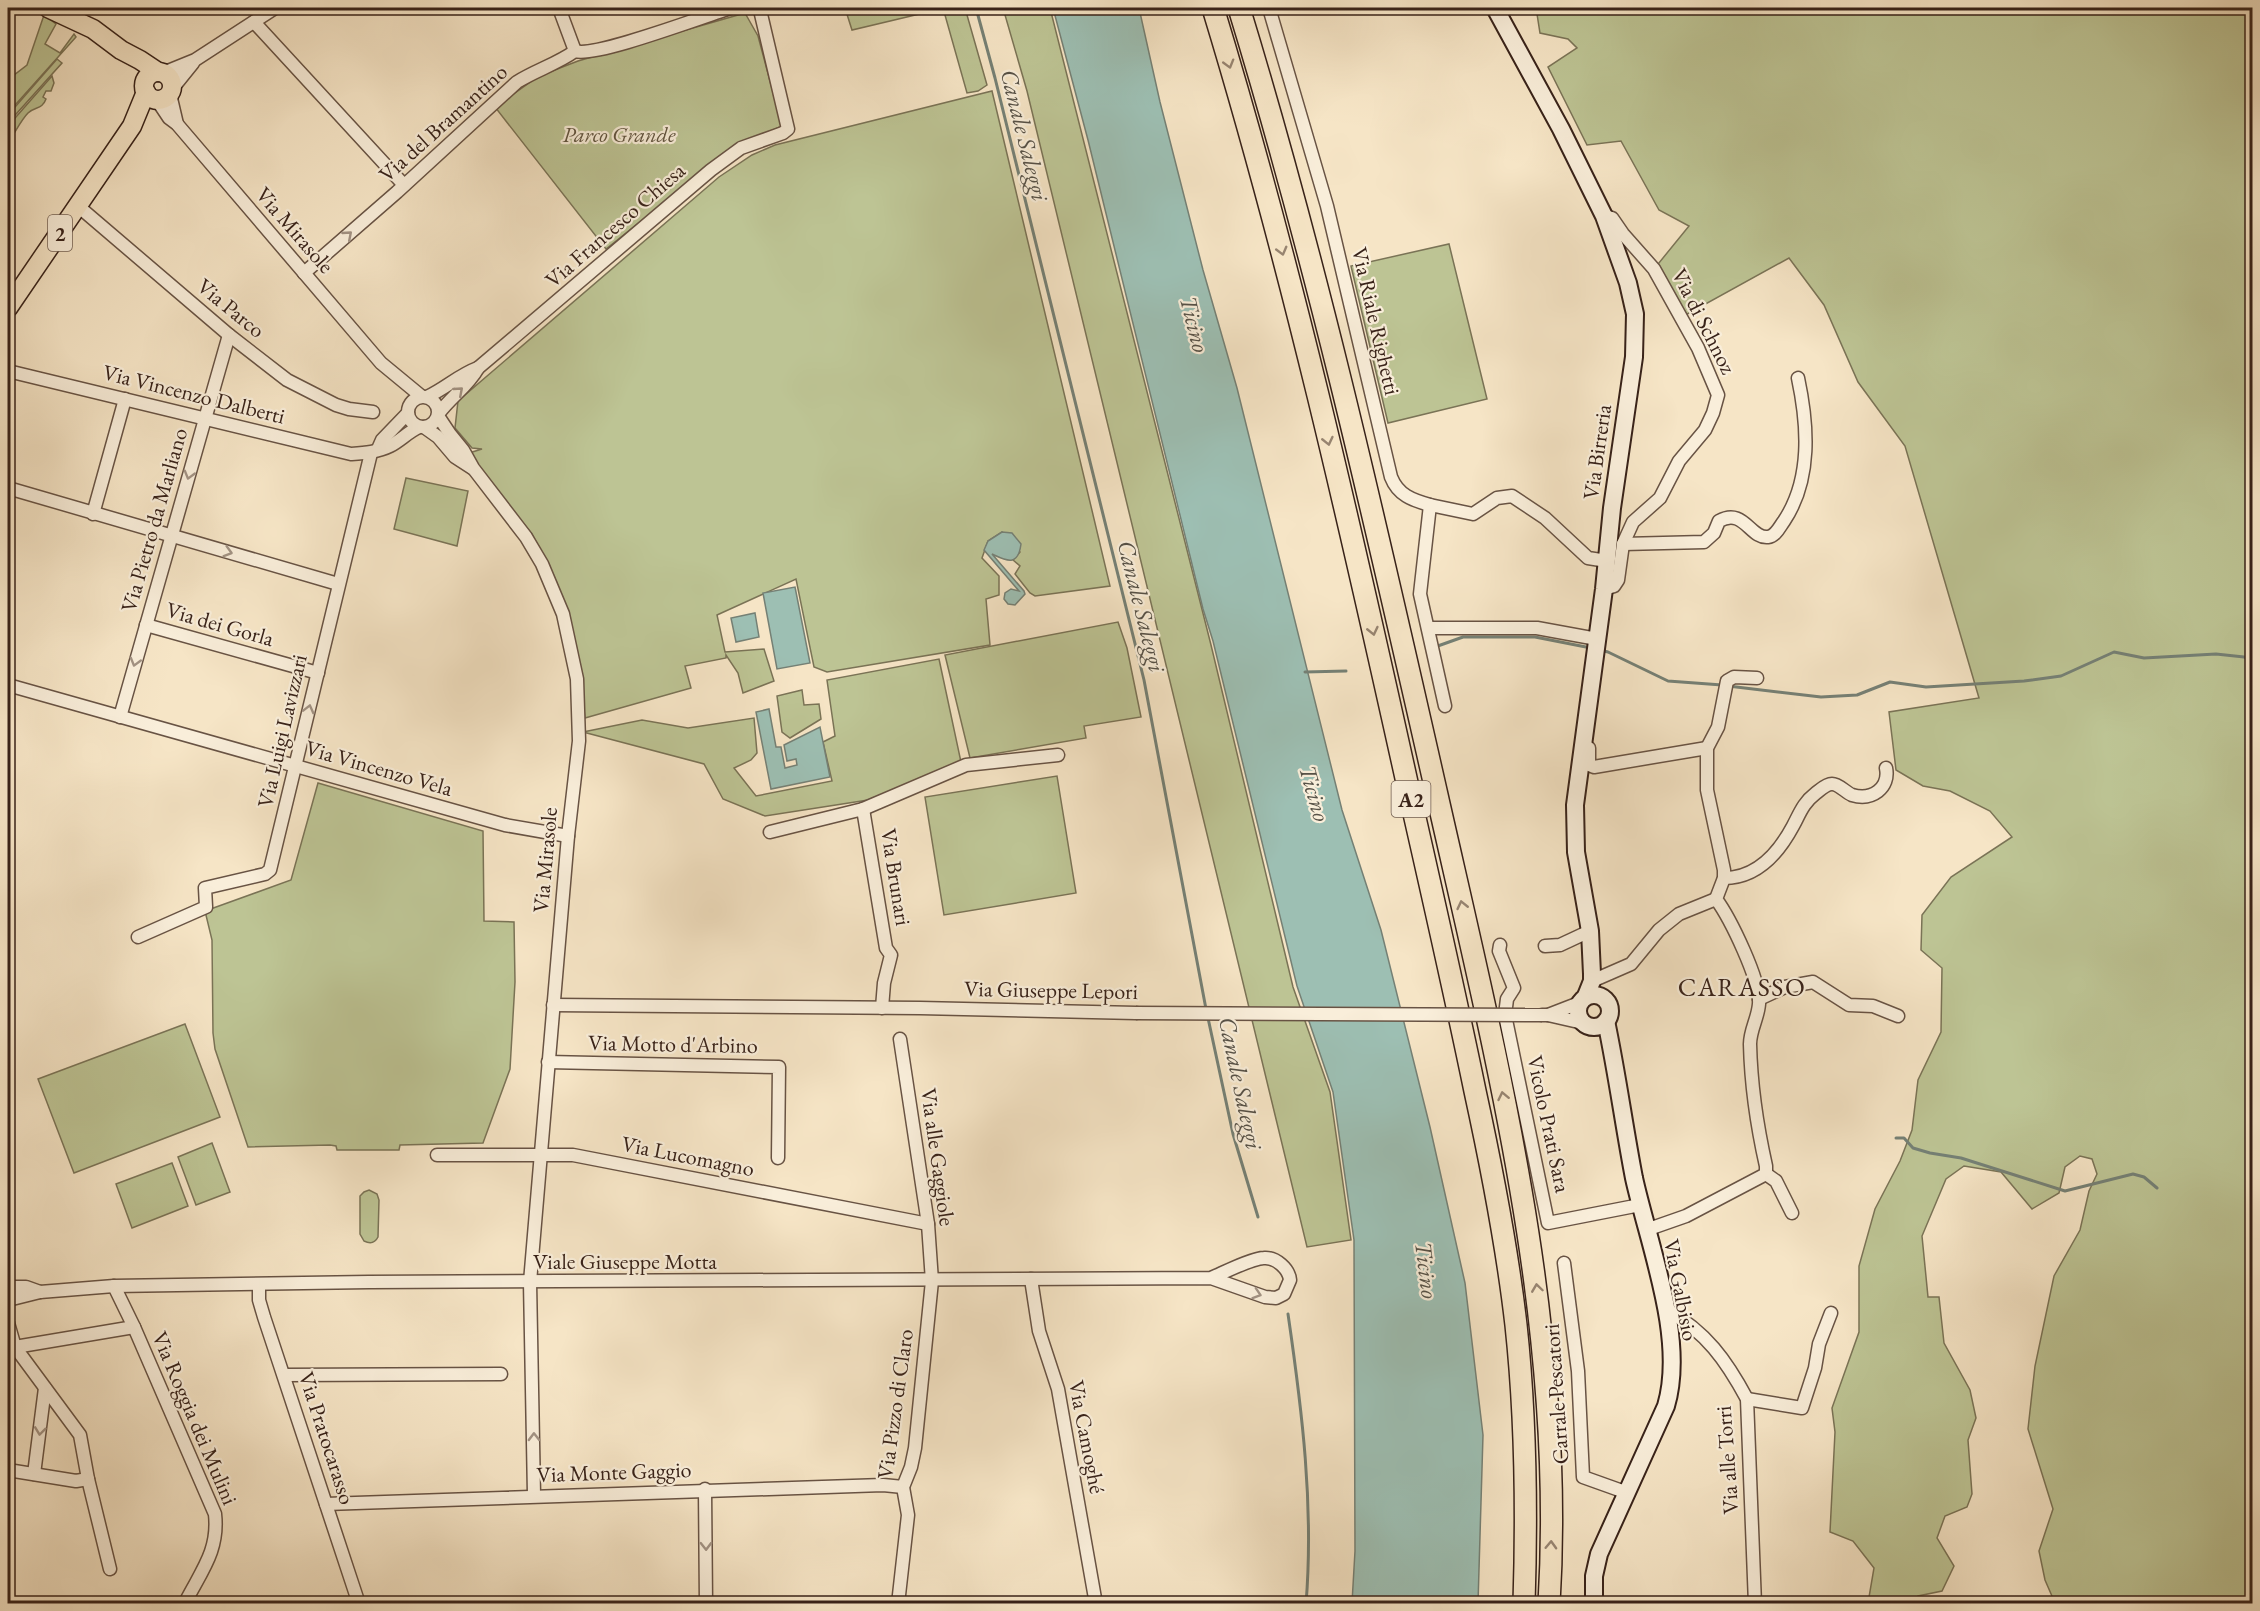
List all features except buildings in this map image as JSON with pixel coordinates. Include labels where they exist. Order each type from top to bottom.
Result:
[{"type":"highway","name":"A2","points":[[1213,8],[1277,234],[1327,435],[1412,801],[1488,1150],[1508,1265],[1521,1378],[1526,1490],[1524,1604]]},
{"type":"highway","name":"A2","points":[[1239,8],[1269,106],[1338,370],[1424,736],[1509,1124],[1533,1261],[1546,1370],[1552,1473],[1549,1604]]},
{"type":"main road","points":[[48,8],[93,29],[121,50],[140,60],[159,87]]},
{"type":"main road","name":"2","points":[[8,308],[159,87]]},
{"type":"street","points":[[159,87],[195,60],[275,8]]},
{"type":"street","points":[[559,8],[575,51]]},
{"type":"street","name":"Via del Bramantino","points":[[304,273],[517,82],[556,64],[575,51],[582,53],[616,45],[731,8]]},
{"type":"street","name":"Via Francesco Chiesa","points":[[439,414],[452,398],[471,381],[478,369],[729,156],[741,148],[783,133],[788,129],[762,17],[757,8]]},
{"type":"street","name":"Via Riale Righetti","points":[[1269,8],[1327,206],[1391,477],[1401,493],[1417,501],[1473,514],[1497,498],[1512,496],[1545,518],[1588,558],[1607,561]]},
{"type":"street","name":"Via Birreria","points":[[1495,8],[1561,129],[1604,216],[1630,291],[1635,314],[1636,337],[1612,507],[1574,826],[1578,870],[1603,997]]},
{"type":"street","points":[[254,22],[404,185]]},
{"type":"street","points":[[159,87],[195,60]]},
{"type":"street","name":"Via Mirasole","points":[[159,87],[177,124],[304,273],[381,363],[424,397]]},
{"type":"street","name":"Via Parco","points":[[78,206],[229,335],[287,380],[342,407],[373,412]]},
{"type":"street","name":"Via di Schnoz","points":[[1604,216],[1612,218],[1654,269],[1698,348],[1718,395],[1706,430],[1680,461],[1658,501],[1636,518],[1623,544],[1618,580],[1614,586],[1604,589]]},
{"type":"street","name":"Via Pietro da Marliano","points":[[120,717],[229,335]]},
{"type":"street","name":"Via Mirasole","points":[[381,363],[383,369],[402,393],[408,410]]},
{"type":"street","name":"Via Francesco Chiesa","points":[[424,397],[440,391],[464,373],[478,369]]},
{"type":"street","name":"Via Vincenzo Dalberti","points":[[8,371],[351,454],[375,451]]},
{"type":"street","points":[[1623,544],[1704,542],[1714,534],[1719,521],[1730,517],[1741,520],[1761,535],[1768,537],[1774,534],[1793,506],[1802,482],[1805,462],[1805,412],[1798,378]]},
{"type":"street","points":[[375,451],[390,446],[407,432],[433,424],[439,414],[437,405],[424,397],[413,400],[408,410],[411,421],[421,427]]},
{"type":"street","points":[[93,513],[125,399]]},
{"type":"street","name":"Via Luigi Lavizzari","points":[[138,937],[206,908],[205,888],[269,872],[338,584],[375,451],[408,410]]},
{"type":"street","name":"Via Mirasole","points":[[439,414],[472,468],[506,508],[532,546],[555,593],[569,636],[577,679],[579,741],[568,836],[530,1282],[534,1496]]},
{"type":"street","name":"Via Mirasole","points":[[421,427],[438,437],[455,457],[472,468]]},
{"type":"street","points":[[8,489],[338,584]]},
{"type":"street","points":[[1430,505],[1420,594],[1445,706]]},
{"type":"street","name":"Via dei Gorla","points":[[146,626],[318,673]]},
{"type":"street","points":[[1428,628],[1537,628],[1597,642]]},
{"type":"street","points":[[1716,899],[1724,878],[1707,790],[1707,748],[1718,727],[1728,679],[1757,678]]},
{"type":"street","name":"Via Vincenzo Vela","points":[[8,685],[505,825],[568,836]]},
{"type":"street","points":[[1583,739],[1589,744],[1589,764],[1592,766],[1707,748]]},
{"type":"street","points":[[863,809],[966,765],[1058,755]]},
{"type":"street","points":[[1724,878],[1749,874],[1764,864],[1788,836],[1804,804],[1826,786],[1835,785],[1856,795],[1877,793],[1887,780],[1886,768]]},
{"type":"street","name":"Via Brunari","points":[[770,832],[863,809],[886,948],[891,955],[884,983],[882,1008]]},
{"type":"street","points":[[1598,979],[1631,964],[1654,936],[1673,918],[1695,906],[1716,899]]},
{"type":"street","points":[[1716,899],[1726,914],[1746,957],[1759,999],[1750,1045],[1755,1113],[1766,1174]]},
{"type":"street","points":[[1545,946],[1560,945],[1590,932]]},
{"type":"street","name":"Vicolo Prati Sara","points":[[1500,945],[1499,951],[1514,988],[1507,999],[1505,1015],[1548,1223],[1640,1205]]},
{"type":"street","name":"Via Birreria","points":[[1582,999],[1598,979]]},
{"type":"street","points":[[1759,999],[1785,987],[1813,982],[1849,1005],[1873,1006],[1898,1016]]},
{"type":"street","points":[[1594,994],[1603,997],[1610,1008],[1594,1024],[1578,1016],[1582,999],[1594,994]]},
{"type":"street","name":"Via Giuseppe Lepori","points":[[1545,1015],[1582,999]]},
{"type":"street","name":"Via Giuseppe Lepori","points":[[553,1005],[1136,1013],[1545,1015],[1594,1024]]},
{"type":"street","name":"Via Galbisio","points":[[1594,1024],[1611,1045],[1625,1133],[1640,1205],[1667,1310],[1672,1353],[1671,1386],[1658,1423],[1599,1554],[1594,1576],[1594,1604]]},
{"type":"street","name":"Via alle Gaggiole","points":[[900,1040],[928,1224],[932,1281]]},
{"type":"street","name":"Via Motto d'Arbino","points":[[548,1062],[779,1067],[778,1158]]},
{"type":"street","name":"Via Lucomagno","points":[[437,1155],[573,1155],[928,1224]]},
{"type":"street","points":[[1766,1174],[1776,1181],[1792,1213]]},
{"type":"street","points":[[1646,1230],[1686,1216],[1766,1174]]},
{"type":"street","name":"Viale Giuseppe Motta","points":[[8,1300],[40,1292],[114,1287],[1211,1278],[1270,1298],[1284,1294],[1290,1280],[1284,1268],[1273,1260],[1263,1258],[1211,1278]]},
{"type":"street","name":"Carrale Pescatori","points":[[1564,1263],[1578,1371],[1583,1477],[1585,1480],[1625,1492]]},
{"type":"street","name":"Via Camoghé","points":[[1031,1279],[1039,1331],[1058,1389],[1096,1604]]},
{"type":"street","name":"Via Pizzo di Claro","points":[[898,1604],[908,1515],[903,1487],[915,1448],[932,1281]]},
{"type":"street","name":"Via Pratocarasso","points":[[259,1285],[259,1300],[359,1604]]},
{"type":"street","name":"Viale Giuseppe Motta","points":[[8,1287],[26,1287],[40,1292]]},
{"type":"street","name":"Via Roggia dei Mulini","points":[[114,1287],[134,1327],[215,1514],[217,1532],[212,1551],[186,1601]]},
{"type":"street","name":"Via alle Torri","points":[[1667,1310],[1692,1325],[1709,1342],[1734,1376],[1747,1399],[1755,1604]]},
{"type":"street","points":[[1747,1399],[1802,1408],[1815,1368],[1819,1344],[1831,1313]]},
{"type":"street","points":[[8,1323],[15,1347],[80,1435],[88,1479],[110,1569]]},
{"type":"street","points":[[15,1347],[134,1327]]},
{"type":"street","points":[[284,1375],[501,1374]]},
{"type":"street","points":[[34,1474],[45,1388]]},
{"type":"street","points":[[8,1470],[76,1481],[88,1479]]},
{"type":"street","name":"Via Monte Gaggio","points":[[326,1503],[705,1489],[883,1485],[903,1487]]},
{"type":"street","points":[[705,1489],[706,1604]]},
{"type":"green space","points":[[845,8],[926,8],[928,12],[852,30]]},
{"type":"green space","points":[[943,8],[965,8],[987,85],[978,91],[967,93]]},
{"type":"green space","points":[[1003,8],[1050,8],[1211,645],[1293,987],[1330,1092],[1351,1240],[1307,1247],[1027,91]]},
{"type":"green space","points":[[1562,8],[2252,8],[2252,1603],[2055,1603],[2045,1580],[2039,1551],[2053,1509],[2028,1429],[2035,1366],[2054,1276],[2080,1230],[2089,1191],[2097,1174],[2092,1159],[2080,1156],[2065,1167],[2059,1193],[2032,1209],[2001,1172],[1964,1166],[1946,1179],[1922,1236],[1928,1297],[1939,1297],[1944,1343],[1970,1390],[1976,1418],[1968,1440],[1972,1494],[1967,1507],[1945,1516],[1937,1538],[1954,1566],[1942,1591],[1918,1596],[1911,1603],[1868,1603],[1874,1568],[1853,1541],[1830,1532],[1835,1432],[1832,1408],[1859,1332],[1859,1266],[1875,1209],[1900,1161],[1912,1130],[1918,1080],[1941,1032],[1942,968],[1921,950],[1922,915],[1951,877],[2012,837],[1990,811],[1950,791],[1923,786],[1896,770],[1889,712],[1979,698],[1905,446],[1858,382],[1824,305],[1789,258],[1682,317],[1654,269],[1689,226],[1659,210],[1621,141],[1587,145],[1548,67],[1577,48],[1568,39],[1540,33],[1537,14],[1561,11]]},
{"type":"green space","name":"Parco Grande","points":[[745,13],[758,36],[782,126],[735,146],[606,249],[495,107],[539,76],[578,61]]},
{"type":"green space","points":[[44,15],[56,24],[45,44],[60,53],[74,34],[76,37],[8,113],[9,79],[27,65]]},
{"type":"green space","points":[[57,59],[62,63],[8,123],[8,115]]},
{"type":"green space","points":[[52,76],[54,83],[51,91],[46,91],[43,97],[46,99],[40,106],[28,113],[12,137],[14,148],[8,161],[8,126]]},
{"type":"green space","points":[[992,91],[1110,586],[1035,596],[1015,574],[1020,566],[1013,560],[1020,552],[1002,532],[988,541],[982,558],[999,576],[999,595],[986,599],[990,645],[827,672],[814,667],[796,579],[717,615],[725,652],[764,649],[774,681],[743,693],[738,673],[726,655],[726,658],[685,666],[691,688],[585,718],[577,649],[557,583],[532,534],[466,454],[482,449],[472,448],[455,428],[458,401],[719,177],[752,155],[775,145]]},
{"type":"green space","points":[[1449,244],[1487,399],[1388,423],[1351,266]]},
{"type":"green space","points":[[406,478],[468,491],[457,546],[394,529]]},
{"type":"green space","points":[[1118,622],[1127,648],[1141,717],[1084,726],[1086,738],[970,758],[945,655]]},
{"type":"green space","points":[[939,659],[961,762],[868,800],[765,816],[723,799],[704,764],[583,732],[642,720],[688,728],[754,718],[757,753],[751,760],[734,768],[756,796],[832,781],[823,742],[835,736],[827,680]]},
{"type":"green space","points":[[802,690],[804,705],[819,704],[821,719],[790,738],[782,732],[777,696]]},
{"type":"green space","points":[[1057,776],[1076,893],[944,915],[925,797]]},
{"type":"green space","points":[[318,783],[483,831],[484,921],[514,922],[515,982],[510,1069],[483,1143],[400,1145],[399,1150],[337,1150],[336,1146],[330,1145],[248,1147],[215,1049],[212,940],[205,911],[291,880]]},
{"type":"green space","points":[[185,1024],[220,1117],[74,1173],[38,1079]]},
{"type":"green space","points":[[212,1143],[230,1192],[196,1205],[178,1157]]},
{"type":"green space","points":[[172,1163],[188,1206],[132,1228],[116,1184]]},
{"type":"green space","points":[[369,1190],[377,1194],[379,1200],[378,1237],[370,1243],[364,1241],[360,1234],[360,1196]]},
{"type":"water","name":"Ticino","points":[[1053,8],[1139,8],[1160,102],[1203,270],[1237,388],[1342,810],[1381,930],[1430,1127],[1465,1283],[1483,1435],[1478,1603],[1352,1603],[1355,1551],[1354,1240],[1333,1092],[1297,986],[1213,641],[1203,609],[1088,140]]},
{"type":"water","points":[[1002,532],[1012,533],[1021,544],[1017,557],[1014,559],[1006,560],[992,554],[1024,591],[1025,594],[1015,605],[1008,604],[1004,599],[1005,593],[1011,589],[1019,591],[984,550],[988,541]]},
{"type":"water","points":[[795,587],[810,663],[777,669],[763,593]]},
{"type":"water","points":[[755,613],[759,637],[736,642],[731,618]]},
{"type":"water","points":[[769,709],[776,747],[781,747],[785,768],[797,765],[796,759],[787,761],[784,745],[820,727],[830,777],[771,789],[756,712]]},
{"type":"waterway","name":"Canale Saleggi","points":[[976,8],[1144,680],[1206,1009]]},
{"type":"waterway","points":[[1435,647],[1463,637],[1535,637],[1591,648]]},
{"type":"waterway","points":[[1600,650],[1668,681],[1722,685]]},
{"type":"waterway","points":[[1728,686],[1821,697],[1857,695],[1890,682],[1926,687],[2024,681],[2061,676],[2114,652],[2144,658],[2216,654],[2244,657],[2252,661]]},
{"type":"waterway","points":[[1305,672],[1346,671]]},
{"type":"waterway","name":"Canale Saleggi","points":[[1208,1018],[1233,1134],[1258,1217]]},
{"type":"waterway","points":[[1896,1138],[1904,1138],[1913,1148],[1961,1158],[2065,1191],[2133,1174],[2144,1177],[2157,1188]]},
{"type":"waterway","name":"Canale Saleggi","points":[[1288,1314],[1298,1386],[1308,1494],[1306,1604]]},
{"type":"district","name":"CARASSO","points":[[1742,987]]}]
